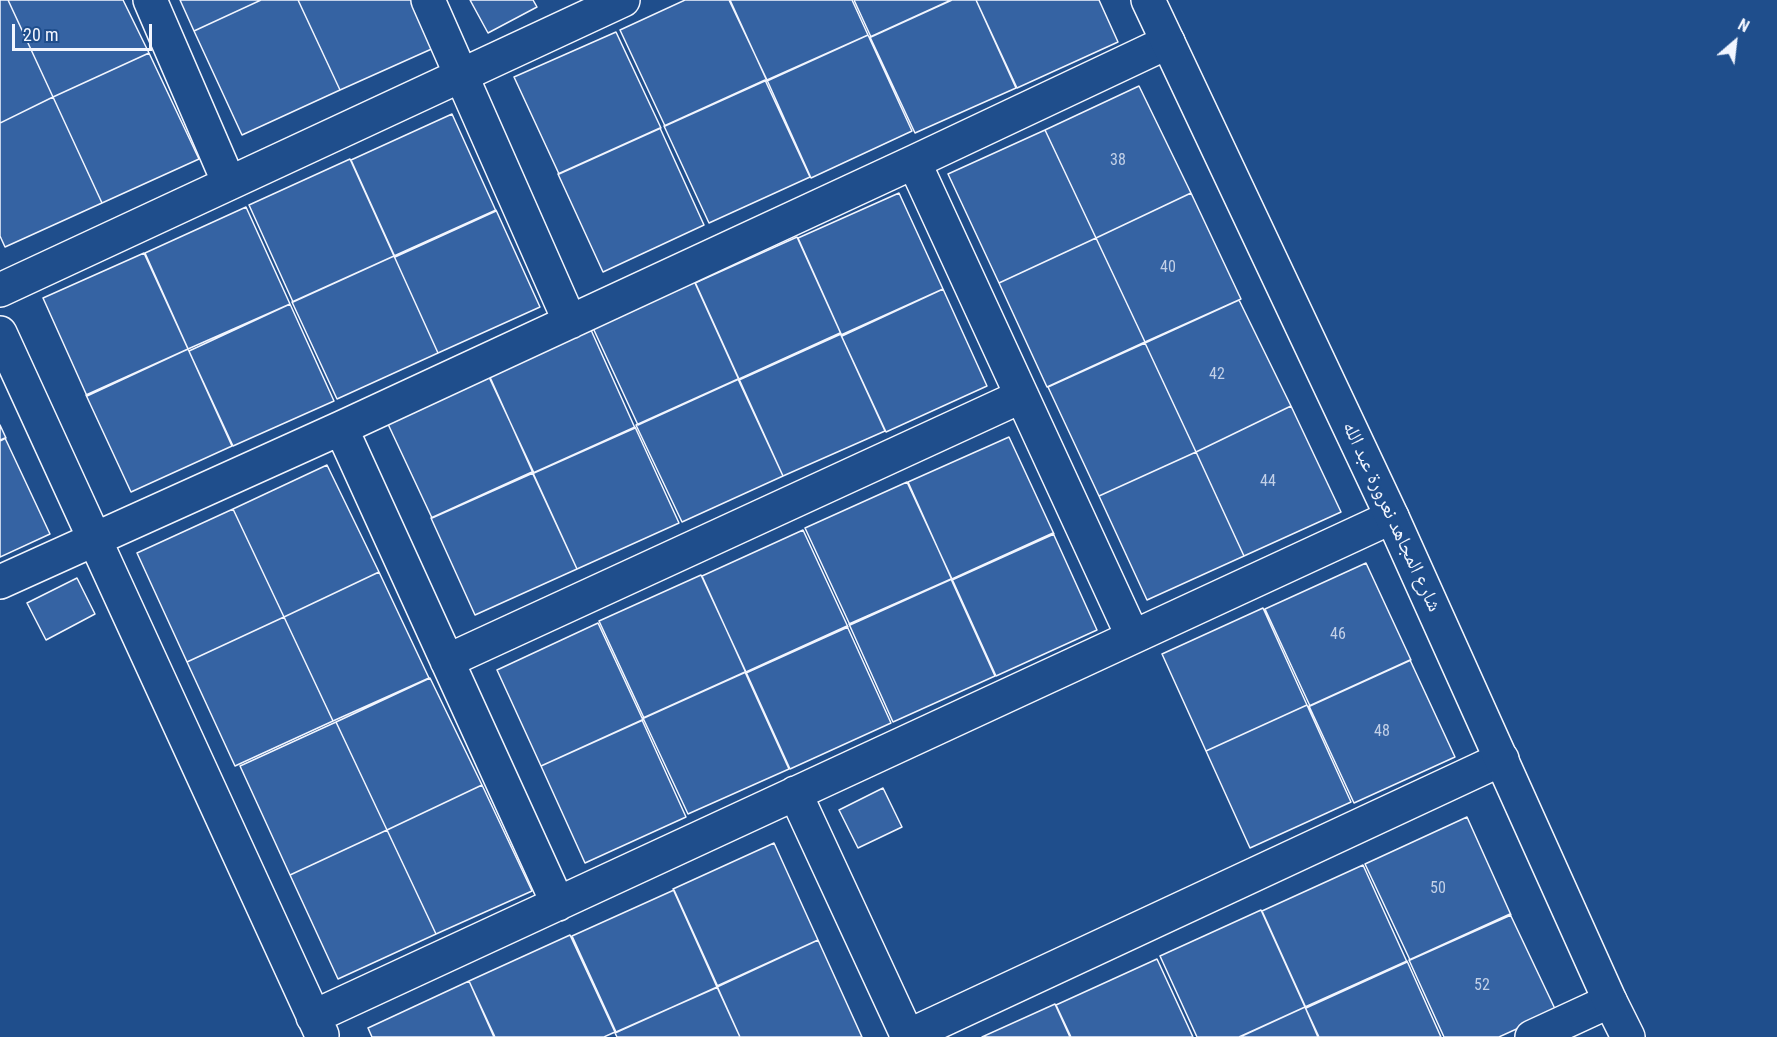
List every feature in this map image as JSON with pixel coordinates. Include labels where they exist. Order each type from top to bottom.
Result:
[{"type":"street","points":[[150,0],[229,183]]},
{"type":"street","points":[[428,0],[570,322]]},
{"type":"street","points":[[0,290],[623,0]]},
{"type":"street","name":"شارع المجاهد نعرورة عبد الله","points":[[1148,0],[1392,517],[1628,1037]]},
{"type":"street","points":[[0,582],[341,428],[1168,42]]},
{"type":"street","points":[[914,162],[1133,637]]},
{"type":"street","points":[[0,333],[318,1027],[558,903],[1392,517]]},
{"type":"street","points":[[447,661],[1022,396]]},
{"type":"street","points":[[341,428],[558,903]]},
{"type":"street","points":[[795,793],[907,1037],[1502,759]]},
{"type":"street","points":[[1532,1037],[1610,1001]]},
{"type":"building","points":[[0,0],[8,0],[53,97],[0,123]]},
{"type":"building","points":[[8,0],[123,0],[149,53],[53,97]]},
{"type":"building","points":[[180,0],[261,0],[194,31]]},
{"type":"building","points":[[261,0],[298,0],[340,90],[242,135],[194,31]]},
{"type":"building","points":[[298,0],[414,0],[436,47],[340,90]]},
{"type":"building","points":[[470,0],[533,0],[537,7],[488,33]]},
{"type":"building","points":[[685,0],[729,0],[767,80],[665,126],[620,30]]},
{"type":"building","points":[[730,0],[852,0],[868,35],[767,81]]},
{"type":"building","points":[[854,0],[952,0],[871,37]]},
{"type":"building","points":[[951,0],[976,0],[1016,88],[915,133],[870,37]]},
{"type":"building","points":[[976,0],[1099,0],[1118,42],[1017,88]]},
{"type":"building","points":[[616,32],[661,128],[559,174],[514,77]]},
{"type":"building","points":[[868,35],[912,131],[811,178],[767,80]]},
{"type":"building","points":[[149,53],[199,159],[102,203],[53,97]]},
{"type":"building","points":[[765,80],[810,177],[709,223],[664,126]]},
{"type":"building","points":[[1139,86],[1191,193],[1096,238],[1045,130]]},
{"type":"building","points":[[53,97],[102,203],[5,247],[0,236],[0,123]]},
{"type":"building","points":[[452,114],[496,211],[395,257],[351,160]]},
{"type":"building","points":[[660,128],[704,225],[603,272],[558,174]]},
{"type":"building","points":[[1045,130],[1096,238],[999,283],[948,174]]},
{"type":"building","points":[[350,159],[394,256],[293,302],[249,205]]},
{"type":"building","points":[[899,193],[943,289],[842,336],[798,238]]},
{"type":"building","points":[[1191,193],[1241,299],[1145,342],[1096,238]]},
{"type":"building","points":[[246,207],[290,304],[189,351],[145,253]]},
{"type":"building","points":[[496,210],[540,307],[438,353],[394,256]]},
{"type":"building","points":[[797,237],[841,334],[739,380],[695,283]]},
{"type":"building","points":[[1096,238],[1145,342],[1047,387],[999,283]]},
{"type":"building","points":[[144,253],[188,349],[87,396],[43,298]]},
{"type":"building","points":[[394,256],[438,353],[337,399],[292,302]]},
{"type":"building","points":[[695,282],[739,379],[638,425],[593,328]]},
{"type":"building","points":[[943,289],[987,386],[886,432],[841,335]]},
{"type":"building","points":[[1239,300],[1291,406],[1196,452],[1145,343]]},
{"type":"building","points":[[290,304],[334,401],[233,446],[188,349]]},
{"type":"building","points":[[591,330],[635,428],[534,473],[489,377]]},
{"type":"building","points":[[840,333],[885,431],[783,476],[739,379]]},
{"type":"building","points":[[1145,343],[1196,452],[1099,496],[1048,387]]},
{"type":"building","points":[[188,349],[232,446],[131,492],[86,395]]},
{"type":"building","points":[[489,375],[533,473],[432,518],[387,422]]},
{"type":"building","points":[[738,379],[783,476],[682,522],[636,425]]},
{"type":"building","points":[[1291,406],[1341,512],[1244,556],[1196,452]]},
{"type":"building","points":[[0,425],[6,438],[0,441]]},
{"type":"building","points":[[635,427],[679,523],[577,569],[533,473]]},
{"type":"building","points":[[1009,437],[1054,534],[952,580],[908,482]]},
{"type":"building","points":[[5,438],[50,534],[0,557],[0,440]]},
{"type":"building","points":[[1196,452],[1244,556],[1147,600],[1099,496]]},
{"type":"building","points":[[327,465],[379,572],[284,617],[233,509]]},
{"type":"building","points":[[532,472],[577,569],[475,615],[431,518]]},
{"type":"building","points":[[907,482],[952,579],[850,625],[805,528]]},
{"type":"building","points":[[233,509],[284,617],[187,662],[137,553]]},
{"type":"building","points":[[803,530],[848,627],[746,673],[702,576]]},
{"type":"building","points":[[1053,533],[1097,630],[996,676],[952,579]]},
{"type":"building","points":[[1366,563],[1411,660],[1310,706],[1265,609]]},
{"type":"building","points":[[379,572],[429,678],[333,721],[284,617]]},
{"type":"building","points":[[701,575],[746,672],[644,718],[599,621]]},
{"type":"building","points":[[77,578],[95,614],[46,640],[27,603]]},
{"type":"building","points":[[951,579],[995,676],[893,722],[849,624]]},
{"type":"building","points":[[1263,608],[1307,705],[1206,751],[1162,654]]},
{"type":"building","points":[[284,617],[333,721],[235,766],[187,662]]},
{"type":"building","points":[[598,623],[643,720],[541,766],[497,670]]},
{"type":"building","points":[[847,626],[891,723],[790,769],[746,672]]},
{"type":"building","points":[[1410,660],[1455,757],[1354,803],[1309,706]]},
{"type":"building","points":[[745,672],[789,769],[688,814],[643,718]]},
{"type":"building","points":[[430,678],[482,785],[387,830],[336,722]]},
{"type":"building","points":[[1307,705],[1351,802],[1250,848],[1206,751]]},
{"type":"building","points":[[642,720],[686,817],[585,863],[541,766]]},
{"type":"building","points":[[336,722],[387,830],[290,875],[240,766]]},
{"type":"building","points":[[482,785],[532,891],[436,934],[387,830]]},
{"type":"building","points":[[883,788],[902,827],[858,848],[839,810]]},
{"type":"building","points":[[1467,817],[1511,915],[1410,960],[1365,864]]},
{"type":"building","points":[[387,830],[436,934],[338,979],[290,875]]},
{"type":"building","points":[[774,843],[818,940],[717,987],[673,889]]},
{"type":"building","points":[[1363,865],[1407,962],[1306,1008],[1262,911]]},
{"type":"building","points":[[674,890],[718,987],[616,1032],[572,936]]},
{"type":"building","points":[[1261,910],[1305,1007],[1240,1037],[1197,1037],[1160,956]]},
{"type":"building","points":[[1510,914],[1556,1011],[1499,1037],[1444,1037],[1409,960]]},
{"type":"building","points":[[570,935],[615,1032],[604,1037],[494,1037],[469,981]]},
{"type":"building","points":[[818,940],[862,1037],[740,1037],[717,986]]},
{"type":"building","points":[[1157,959],[1193,1037],[1071,1037],[1056,1005]]},
{"type":"building","points":[[1407,961],[1441,1037],[1319,1037],[1305,1007]]},
{"type":"building","points":[[469,981],[495,1037],[372,1037],[368,1028]]},
{"type":"building","points":[[717,987],[740,1037],[617,1037],[615,1033]]},
{"type":"building","points":[[1055,1004],[1070,1037],[982,1037]]},
{"type":"building","points":[[1305,1007],[1318,1037],[1239,1037]]}]
